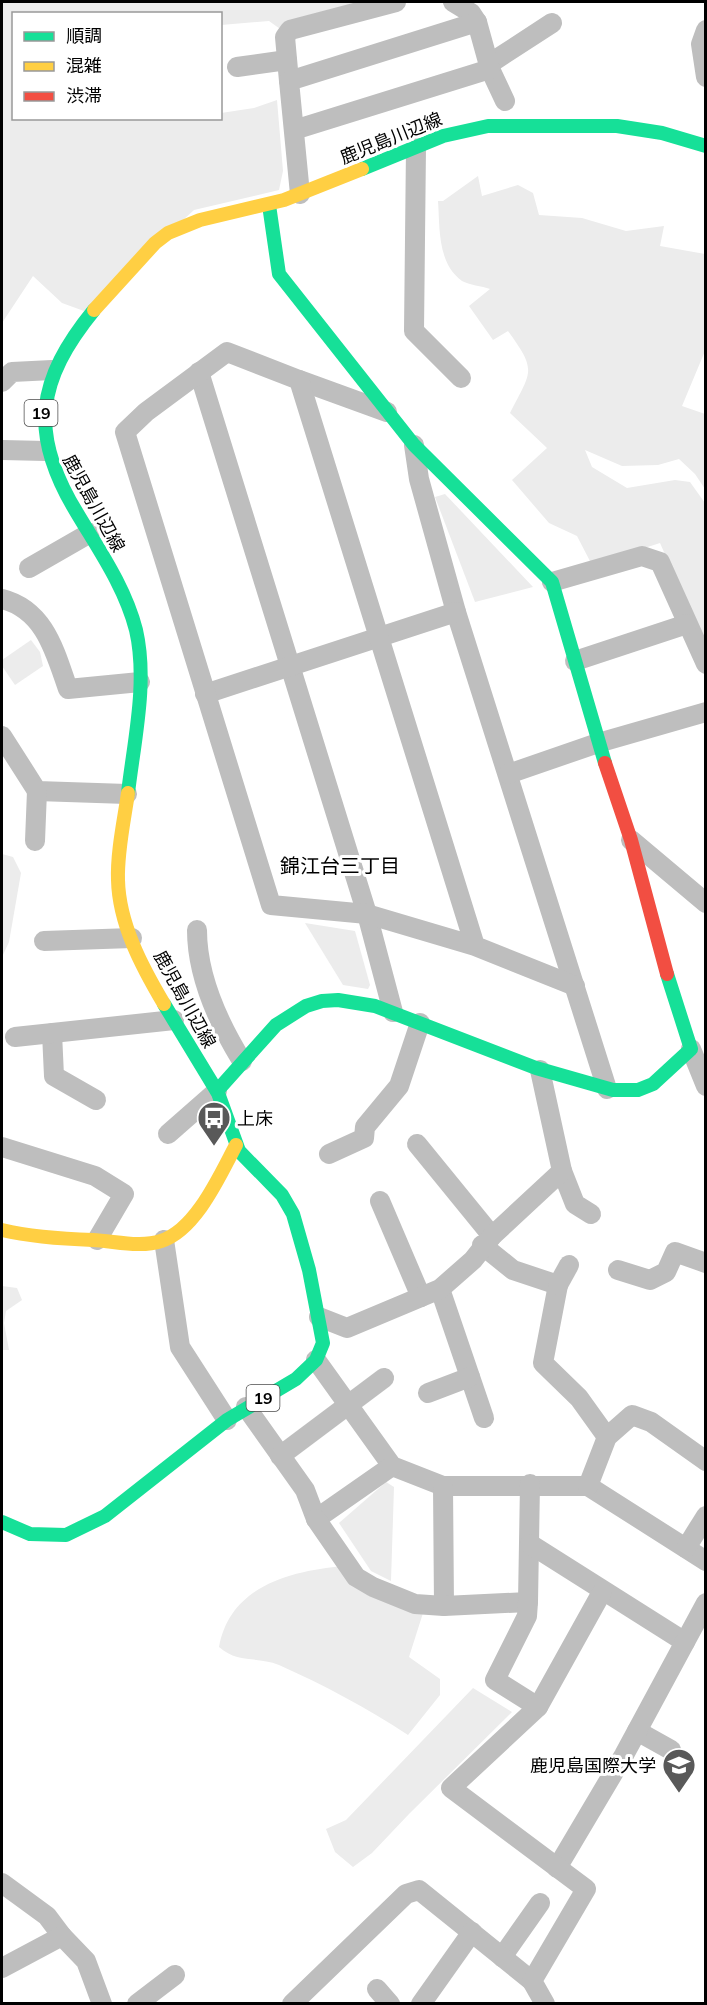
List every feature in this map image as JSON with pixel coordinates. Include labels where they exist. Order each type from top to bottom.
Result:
[{"type":"main road","name":"鹿児島川辺線","points":[[316,1360],[323,1343],[299,1228],[287,1202],[236,1145],[217,1091],[152,984],[132,938],[118,880],[140,682],[139,649],[127,602],[58,480],[46,451],[40,424],[41,405],[52,370],[72,338],[161,238],[189,224],[269,205],[416,147],[478,126],[557,125],[652,131],[705,146]]},
{"type":"main road","points":[[217,1091],[258,1043],[293,1013],[322,1001],[362,1003],[393,1012],[540,1070],[607,1089],[629,1092],[648,1087],[691,1050],[656,938],[632,840],[598,743],[552,582],[414,445],[279,274],[269,205]]},
{"type":"main road","points":[[2,1230],[43,1238],[97,1240],[118,1244],[164,1240],[190,1220],[211,1191],[236,1145]]},
{"type":"main road","name":"19","points":[[2,1522],[30,1534],[66,1534],[105,1516],[227,1420],[297,1379],[316,1360]]},
{"type":"street","points":[[300,194],[285,37],[290,30],[396,2]]},
{"type":"street","points":[[453,2],[471,13],[477,22],[490,66],[506,101]]},
{"type":"street","points":[[289,81],[477,22]]},
{"type":"street","points":[[294,130],[490,66],[552,23]]},
{"type":"street","points":[[705,30],[701,44],[705,77]]},
{"type":"street","points":[[237,67],[287,60]]},
{"type":"street","points":[[416,147],[414,331],[461,378]]},
{"type":"street","points":[[388,412],[227,352],[146,412],[125,432],[271,905],[367,914],[475,946],[575,986]]},
{"type":"street","points":[[2,382],[12,372],[52,370]]},
{"type":"street","points":[[199,372],[367,914],[393,1012]]},
{"type":"street","points":[[299,380],[377,637],[475,946]]},
{"type":"street","points":[[414,445],[419,479],[456,612],[607,1089]]},
{"type":"street","points":[[2,450],[46,451]]},
{"type":"street","points":[[29,568],[90,533]]},
{"type":"street","points":[[552,582],[642,556],[660,562],[705,664]]},
{"type":"street","points":[[2,599],[12,602],[25,611],[50,636],[68,689],[140,682]]},
{"type":"street","points":[[205,694],[456,612]]},
{"type":"street","points":[[575,661],[687,624]]},
{"type":"street","points":[[508,774],[598,743],[705,712]]},
{"type":"street","points":[[2,736],[37,791],[35,841]]},
{"type":"street","points":[[37,791],[127,794]]},
{"type":"street","points":[[632,840],[705,903]]},
{"type":"street","points":[[197,930],[200,968],[227,1036],[242,1061]]},
{"type":"street","points":[[44,941],[132,938]]},
{"type":"street","points":[[15,1037],[174,1020]]},
{"type":"street","points":[[329,1154],[364,1138],[365,1127],[399,1086],[420,1023]]},
{"type":"street","points":[[52,1033],[54,1076],[96,1100]]},
{"type":"street","points":[[691,1050],[705,1086]]},
{"type":"street","points":[[540,1070],[562,1171],[575,1204],[591,1214]]},
{"type":"street","points":[[168,1134],[217,1091]]},
{"type":"street","points":[[417,1144],[487,1240],[513,1270],[558,1285]]},
{"type":"street","points":[[2,1147],[95,1176],[124,1194],[97,1240]]},
{"type":"street","points":[[319,1317],[347,1328],[440,1290],[473,1260],[487,1240],[562,1171]]},
{"type":"street","points":[[380,1201],[421,1298]]},
{"type":"street","points":[[164,1240],[180,1347],[227,1420]]},
{"type":"street","points":[[618,1270],[650,1280],[666,1272],[675,1252],[705,1263]]},
{"type":"street","points":[[568,1265],[558,1285],[543,1363],[579,1398],[607,1437]]},
{"type":"street","points":[[440,1290],[484,1418]]},
{"type":"street","points":[[316,1360],[392,1466],[443,1486],[530,1484],[588,1486],[694,1544],[705,1561]]},
{"type":"street","points":[[428,1393],[470,1377]]},
{"type":"street","points":[[280,1456],[384,1378]]},
{"type":"street","points":[[246,1407],[305,1490],[316,1519],[356,1577],[373,1587],[415,1604],[444,1606],[528,1602]]},
{"type":"street","points":[[588,1486],[607,1437],[632,1414],[651,1422],[705,1461]]},
{"type":"street","points":[[316,1519],[392,1466]]},
{"type":"street","points":[[530,1484],[527,1616],[495,1680],[538,1707]]},
{"type":"street","points":[[443,1486],[444,1606]]},
{"type":"street","points":[[694,1544],[705,1516]]},
{"type":"street","points":[[530,1544],[602,1592],[685,1642]]},
{"type":"street","points":[[532,1981],[586,1889],[451,1788],[538,1707],[602,1592]]},
{"type":"street","points":[[557,1868],[637,1731],[705,1603]]},
{"type":"street","points":[[637,1731],[672,1750]]},
{"type":"street","points":[[2,1883],[48,1916],[86,1961],[102,2004]]},
{"type":"street","points":[[292,2004],[406,1894],[419,1890],[532,1981],[545,2004]]},
{"type":"street","points":[[502,1957],[540,1903]]},
{"type":"street","points":[[420,2004],[472,1932]]},
{"type":"street","points":[[2,1968],[63,1936]]},
{"type":"street","points":[[137,2004],[175,1975]]},
{"type":"street","points":[[377,1989],[390,2004]]},
{"type":"shaded area","points":[[2,2],[370,2],[283,31],[269,21],[222,25],[222,12],[12,12],[12,120],[222,120],[222,113],[254,108],[277,100],[283,171],[279,190],[194,210],[84,311],[62,303],[33,276],[2,323]]},
{"type":"shaded area","points":[[478,176],[482,196],[518,185],[533,193],[539,215],[582,218],[626,231],[664,226],[660,246],[705,254],[705,351],[682,406],[705,414],[705,489],[695,474],[679,459],[658,465],[622,466],[585,450],[592,467],[627,488],[675,480],[690,482],[705,503],[705,645],[660,543],[592,565],[577,536],[549,523],[512,480],[547,448],[510,413],[527,379],[527,363],[508,331],[493,340],[469,306],[490,289],[462,281],[448,265],[441,244],[438,201],[443,201]]},
{"type":"shaded area","points":[[445,494],[533,587],[475,602],[435,497]]},
{"type":"shaded area","points":[[31,640],[40,652],[43,666],[15,685],[2,666],[2,660]]},
{"type":"shaded area","points":[[2,854],[13,857],[21,873],[9,942],[2,957]]},
{"type":"shaded area","points":[[305,923],[355,931],[370,985],[368,989],[343,985]]},
{"type":"shaded area","points":[[2,1286],[17,1288],[22,1300],[6,1311],[4,1323],[9,1350],[2,1350]]},
{"type":"shaded area","points":[[386,1482],[394,1487],[391,1581],[371,1571],[339,1523]]},
{"type":"shaded area","points":[[344,1566],[423,1613],[409,1657],[440,1679],[440,1695],[408,1735],[361,1706],[279,1665],[233,1656],[219,1647],[225,1626],[236,1609],[249,1596],[265,1586],[303,1572]]},
{"type":"shaded area","points":[[473,1688],[512,1712],[372,1853],[353,1867],[335,1852],[326,1829],[346,1820]]},
{"type":"traffic: fast","points":[[362,169],[443,136],[488,126],[617,126],[662,133],[706,146]]},
{"type":"traffic: fast","points":[[269,205],[279,274],[414,445],[552,582],[605,763]]},
{"type":"traffic: fast","points":[[94,310],[60,360],[51,384],[46,408],[46,432],[51,457],[61,484],[118,584],[136,630],[141,670],[140,691],[128,793]]},
{"type":"traffic: fast","points":[[217,1091],[276,1025],[306,1006],[322,1001],[338,1000],[375,1006],[536,1068],[613,1090],[638,1090],[653,1084],[691,1049],[667,974]]},
{"type":"traffic: fast","points":[[2,1522],[30,1534],[66,1535],[105,1516],[227,1420],[296,1379],[316,1360],[323,1343],[309,1270],[293,1214],[282,1195],[239,1151],[218,1093],[164,1004]]},
{"type":"traffic: slow","points":[[94,310],[155,243],[168,233],[200,220],[284,200],[362,169]]},
{"type":"traffic: slow","points":[[128,793],[121,836],[119,896],[133,945],[164,1004]]},
{"type":"traffic: slow","points":[[2,1230],[47,1237],[127,1243],[145,1244],[161,1241],[174,1235],[196,1214],[236,1145]]},
{"type":"traffic: jam","points":[[605,763],[631,840],[667,974]]},
{"type":"place","name":"上床","points":[[214,1147]]},
{"type":"place","name":"鹿児島国際大学","points":[[679,1794]]},
{"type":"district","name":"錦江台三丁目","points":[[340,865]]}]
